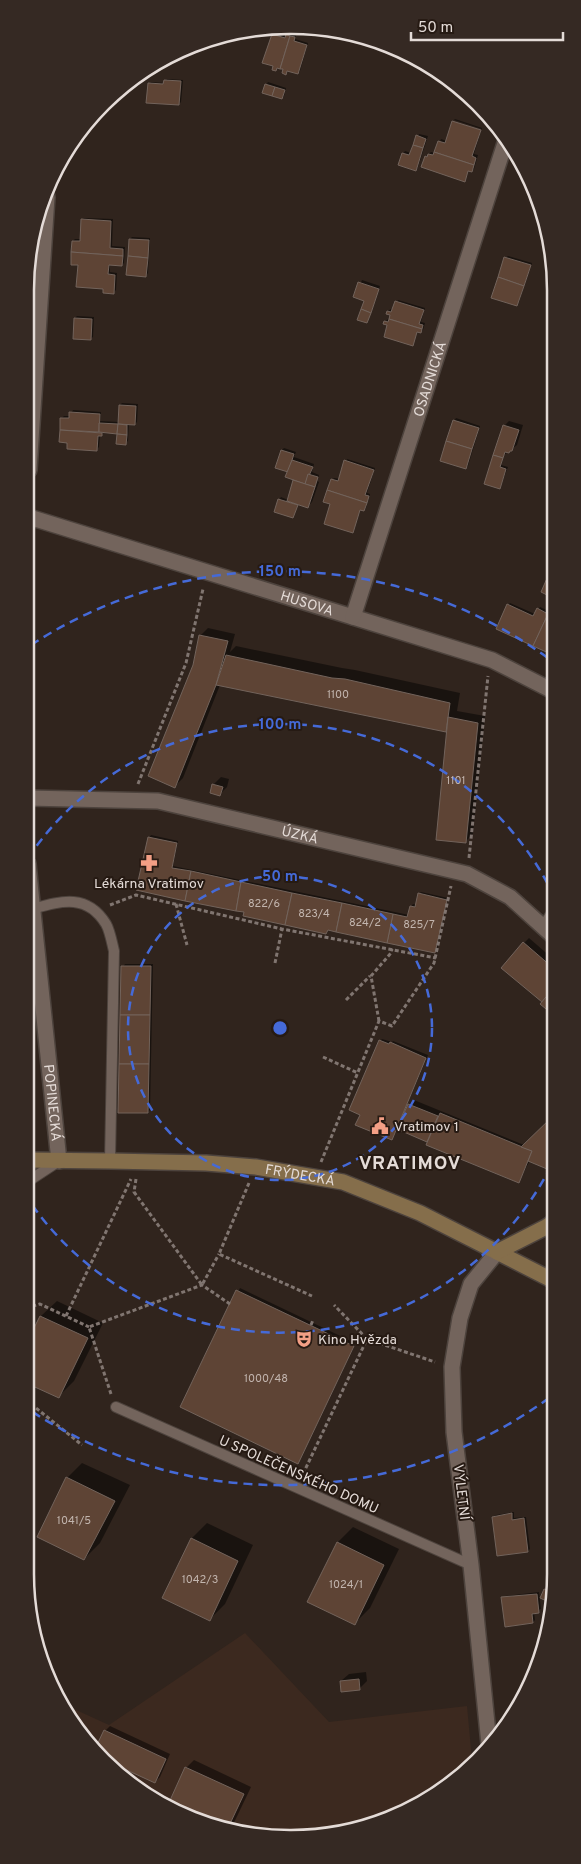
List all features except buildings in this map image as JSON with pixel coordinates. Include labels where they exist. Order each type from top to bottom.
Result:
[{"type":"main road","name":"FRÝDECKÁ","points":[[34,1160],[206,1163],[256,1167],[343,1182],[420,1212],[547,1277]]},
{"type":"main road","points":[[497,1252],[547,1226]]},
{"type":"street","name":"OSADNICKÁ","points":[[353,618],[504,147]]},
{"type":"street","points":[[34,398],[47,207]]},
{"type":"street","name":"HUSOVA","points":[[34,519],[492,660],[547,688]]},
{"type":"street","name":"ÚZKÁ","points":[[34,798],[158,801],[461,872],[510,898],[547,931]]},
{"type":"street","name":"POPINECKÁ","points":[[34,928],[59,1161]]},
{"type":"street","name":"VÝLETNÍ","points":[[488,1737],[471,1565],[454,1432],[452,1367],[460,1318],[471,1284],[497,1252]]},
{"type":"lane","points":[[34,908],[60,901],[78,901],[94,911],[106,925],[114,951],[110,1161]]},
{"type":"lane","points":[[34,1177],[59,1161]]},
{"type":"lane","name":"U SPOLEČENSKÉHO DOMU","points":[[116,1407],[471,1565]]},
{"type":"path","points":[[131,800],[186,662],[206,572]]},
{"type":"path","points":[[379,1020],[392,1026],[436,958],[461,872],[487,680],[492,660]]},
{"type":"path","points":[[94,911],[136,894],[282,929],[436,958]]},
{"type":"path","points":[[176,904],[187,945]]},
{"type":"path","points":[[274,963],[282,929]]},
{"type":"path","points":[[346,1000],[371,976],[391,953],[392,949]]},
{"type":"path","points":[[315,1177],[379,1020],[371,976]]},
{"type":"path","points":[[323,1057],[358,1073]]},
{"type":"path","points":[[139,1163],[134,1192],[202,1285],[230,1304]]},
{"type":"path","points":[[66,1316],[139,1163]]},
{"type":"path","points":[[89,1327],[202,1285],[219,1254],[256,1167]]},
{"type":"path","points":[[219,1254],[312,1296]]},
{"type":"path","points":[[34,1306],[40,1304],[89,1327],[116,1407]]},
{"type":"path","points":[[334,1305],[367,1339],[452,1367]]},
{"type":"path","points":[[310,1325],[313,1320]]},
{"type":"path","points":[[296,1488],[367,1339]]},
{"type":"path","points":[[34,1406],[82,1445]]},
{"type":"shaded area","points":[[245,1633],[329,1722],[467,1706],[472,1755],[460,1767],[433,1787],[389,1811],[357,1822],[324,1828],[274,1830],[224,1822],[192,1811],[162,1796],[121,1767],[97,1743],[72,1708],[109,1725]]},
{"type":"place","name":"Lékárna Vratimov","points":[[149,863]]},
{"type":"place","name":"Vratimov 1","points":[[380,1126]]},
{"type":"place","name":"Kino Hvězda","points":[[304,1339]]},
{"type":"district","name":"VRATIMOV","points":[[410,1162]]}]
